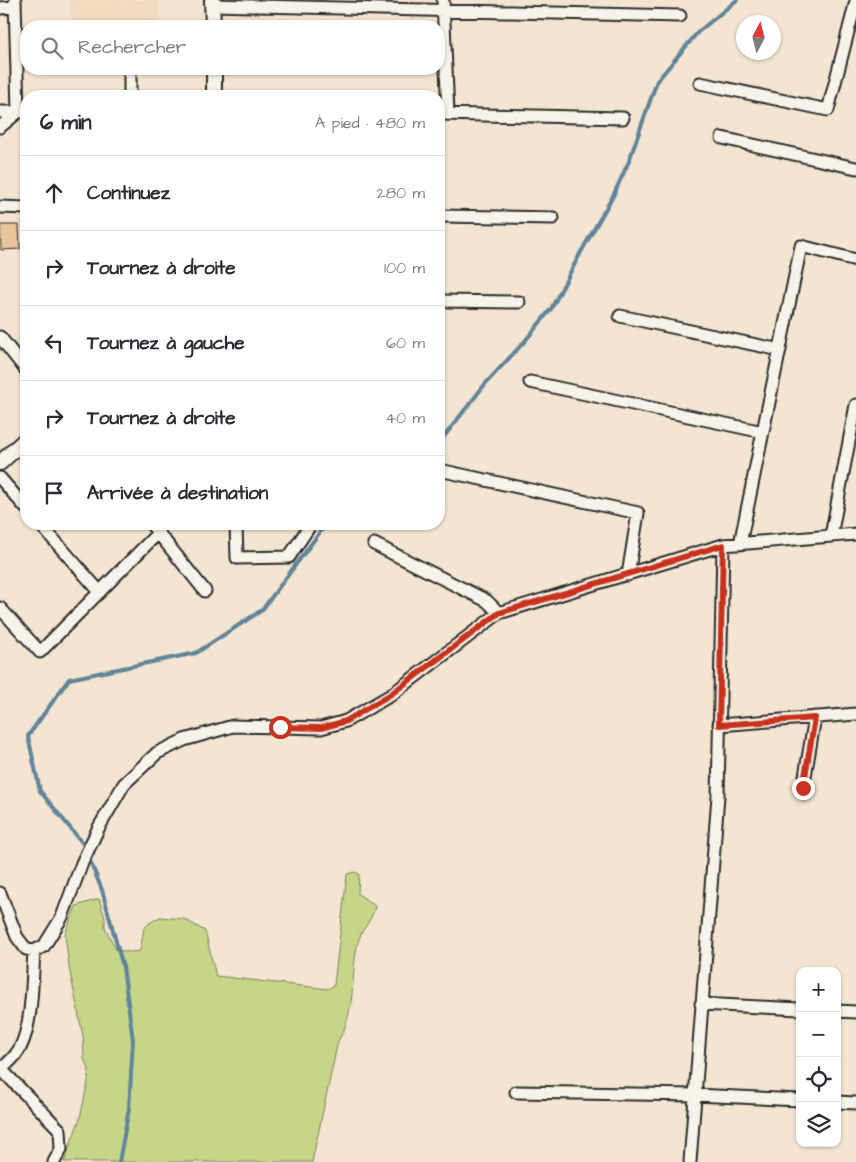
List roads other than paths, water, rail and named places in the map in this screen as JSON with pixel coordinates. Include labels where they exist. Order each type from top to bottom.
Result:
[{"type":"street","points":[[700,83],[828,110],[856,1]]},
{"type":"street","points":[[213,20],[212,2],[443,5],[680,16]]},
{"type":"street","points":[[0,8],[15,4],[21,90]]},
{"type":"street","points":[[443,5],[443,20]]},
{"type":"street","points":[[130,75],[130,90]]},
{"type":"street","points":[[214,75],[214,90]]},
{"type":"street","points":[[443,75],[443,90]]},
{"type":"street","points":[[0,112],[20,112]]},
{"type":"street","points":[[0,128],[20,113]]},
{"type":"street","points":[[445,114],[623,118]]},
{"type":"street","points":[[722,138],[856,168]]},
{"type":"street","points":[[0,208],[20,208]]},
{"type":"street","points":[[445,216],[553,218]]},
{"type":"street","points":[[740,544],[801,246],[856,260]]},
{"type":"street","points":[[445,301],[519,302]]},
{"type":"street","points":[[620,316],[780,350]]},
{"type":"street","points":[[0,337],[20,362]]},
{"type":"street","points":[[530,382],[763,432]]},
{"type":"street","points":[[830,536],[851,458],[856,406]]},
{"type":"street","points":[[0,463],[20,445]]},
{"type":"street","points":[[445,471],[638,513],[628,575]]},
{"type":"street","points":[[0,478],[20,501]]},
{"type":"street","points":[[45,530],[100,592]]},
{"type":"street","points":[[0,608],[40,652],[100,592],[152,530]]},
{"type":"street","points":[[156,530],[206,591]]},
{"type":"street","points":[[236,530],[237,558],[289,557],[307,530]]},
{"type":"street","points":[[0,893],[17,937],[26,949],[34,951],[44,946],[62,917],[82,863],[98,829],[124,784],[157,753],[184,740],[233,726],[321,728],[346,721],[391,694],[499,613],[723,545],[856,534]]},
{"type":"street","points":[[374,544],[487,601],[499,613]]},
{"type":"street","points":[[690,1162],[718,796],[723,545]]},
{"type":"street","points":[[719,725],[856,714]]},
{"type":"street","points":[[803,788],[815,718]]},
{"type":"street","points":[[34,951],[28,1020],[24,1038],[17,1053],[0,1069],[60,1130],[61,1149],[54,1162]]},
{"type":"street","points":[[701,1004],[796,1009]]},
{"type":"street","points":[[841,1011],[856,1012]]},
{"type":"street","points":[[516,1092],[695,1095],[796,1100]]},
{"type":"street","points":[[841,1102],[856,1103]]},
{"type":"waterway","points":[[445,435],[486,383],[525,341],[551,309],[613,196],[629,161],[657,81],[698,32],[737,0]]},
{"type":"waterway","points":[[86,850],[40,791],[28,736],[69,679],[196,653],[262,610],[322,530]]},
{"type":"waterway","points":[[88,856],[102,890],[123,967],[133,1040],[129,1109],[119,1162]]}]
